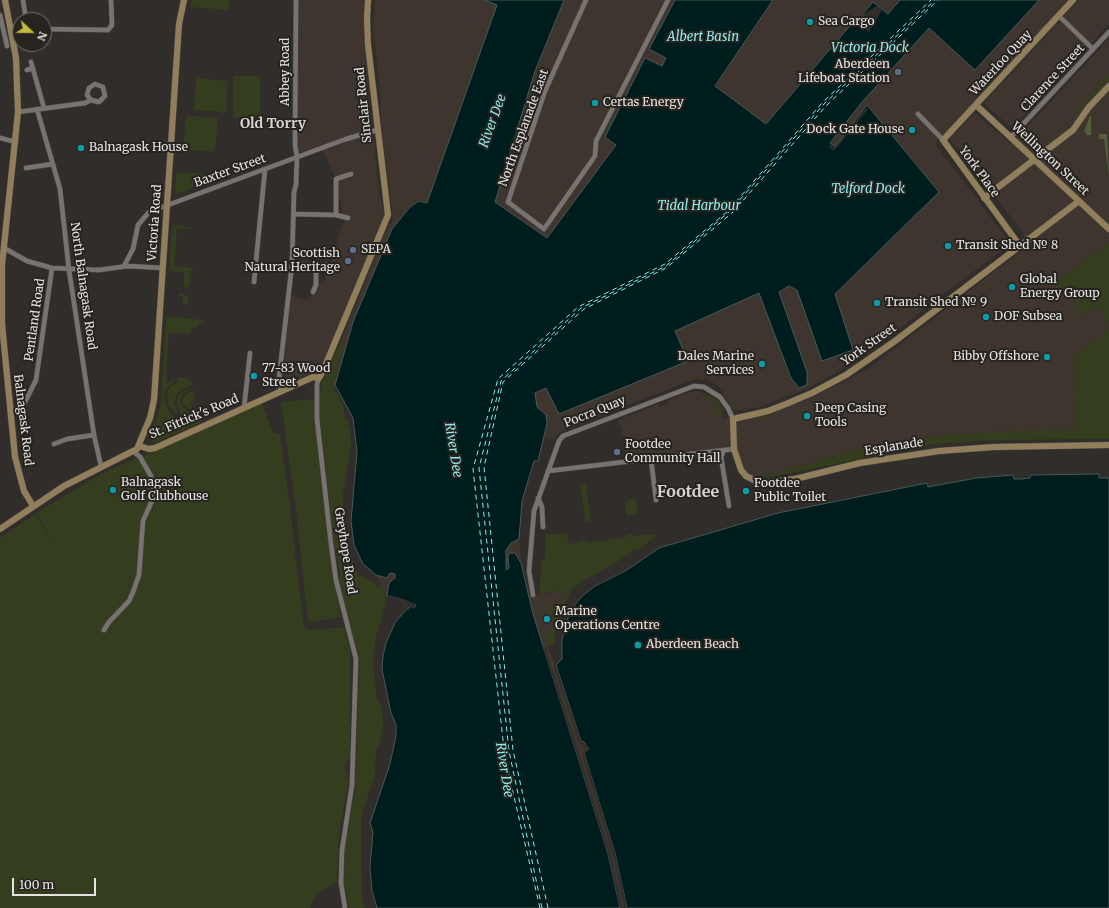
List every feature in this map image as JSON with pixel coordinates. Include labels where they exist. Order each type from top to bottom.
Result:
[{"type":"street","name":"Balnagask Road","points":[[5,0],[12,28]]},
{"type":"street","points":[[24,0],[25,12]]},
{"type":"street","points":[[52,29],[108,30],[112,25],[111,0]]},
{"type":"street","name":"Victoria Road","points":[[139,446],[150,418],[154,400],[179,24],[184,0]]},
{"type":"street","name":"Abbey Road","points":[[282,392],[279,378],[292,264],[294,192],[296,185],[297,157],[295,145],[296,0]]},
{"type":"street","name":"Sinclair Road","points":[[368,0],[366,18],[377,130],[388,208]]},
{"type":"street","name":"North Esplanade East","points":[[586,0],[543,99],[508,202],[544,228],[595,156],[596,141],[668,0]]},
{"type":"street","name":"Waterloo Quay","points":[[944,140],[1074,0]]},
{"type":"street","points":[[0,15],[6,46]]},
{"type":"street","points":[[1059,16],[1093,49]]},
{"type":"street","name":"Clarence Street","points":[[1011,137],[1109,32]]},
{"type":"street","name":"Balnagask Road","points":[[15,52],[18,112],[2,270],[1,317],[15,457],[21,481],[33,506]]},
{"type":"street","points":[[31,62],[44,108]]},
{"type":"street","points":[[27,70],[33,68]]},
{"type":"street","points":[[18,112],[85,103],[90,100],[99,102],[104,99],[106,92],[103,87],[95,84],[89,88],[87,95],[90,100]]},
{"type":"street","points":[[984,198],[1036,160],[1075,128],[1090,107],[1109,86]]},
{"type":"street","name":"Wellington Street","points":[[976,105],[1109,229]]},
{"type":"street","name":"North Balnagask Road","points":[[37,109],[60,189],[94,435],[102,466]]},
{"type":"street","name":"York Place","points":[[918,114],[944,140],[984,198],[1020,246]]},
{"type":"street","name":"Baxter Street","points":[[124,266],[131,255],[136,230],[141,221],[149,212],[167,204],[297,157],[377,130]]},
{"type":"street","points":[[0,138],[16,142]]},
{"type":"street","points":[[26,168],[53,164]]},
{"type":"street","points":[[254,282],[265,169]]},
{"type":"street","points":[[336,215],[336,179],[351,174]]},
{"type":"street","name":"York Street","points":[[733,419],[768,411],[786,404],[812,393],[846,375],[895,341],[1079,201]]},
{"type":"street","points":[[0,207],[8,210]]},
{"type":"street","name":"Greyhope Road","points":[[345,908],[342,883],[342,850],[352,785],[356,659],[336,580],[332,552],[318,420],[317,384],[386,221],[388,208]]},
{"type":"street","points":[[294,214],[336,215],[348,218]]},
{"type":"street","points":[[4,248],[27,260],[52,268],[70,270],[99,270],[124,266],[163,268]]},
{"type":"street","points":[[292,264],[326,265]]},
{"type":"street","points":[[313,292],[316,285],[316,265]]},
{"type":"street","name":"Pentland Road","points":[[10,410],[20,408],[24,404],[36,380],[52,268]]},
{"type":"street","points":[[244,408],[250,353]]},
{"type":"street","name":"St. Fittick's Road","points":[[0,529],[64,486],[134,451],[139,446],[149,449],[155,448],[313,377],[319,378]]},
{"type":"street","name":"Pocra Quay","points":[[533,595],[529,571],[536,506],[559,441],[564,435],[690,387],[704,387],[716,394],[728,408],[733,419]]},
{"type":"street","name":"Esplanade","points":[[733,419],[734,449],[740,470],[746,476],[760,483],[795,479],[860,463],[939,451],[994,446],[1109,445]]},
{"type":"street","points":[[54,444],[67,439],[94,435]]},
{"type":"street","points":[[548,471],[734,449]]},
{"type":"street","points":[[724,450],[722,457],[729,506]]},
{"type":"street","points":[[104,630],[109,622],[128,601],[133,592],[138,576],[143,521],[155,494],[151,476],[134,451]]},
{"type":"street","points":[[651,459],[656,500]]},
{"type":"street","points":[[538,498],[542,507],[544,527]]},
{"type":"shaded area","points":[[296,0],[365,0],[364,39],[379,193],[384,212],[381,227],[321,368],[283,387],[282,381],[290,295],[306,301],[325,280],[344,221],[336,179],[322,148],[297,157]]},
{"type":"shaded area","points":[[375,0],[1070,0],[935,144],[1008,240],[1006,247],[893,334],[844,368],[809,388],[757,408],[738,410],[733,409],[722,393],[724,390],[708,379],[695,379],[565,430],[557,434],[555,440],[545,437],[538,461],[534,461],[529,473],[522,501],[519,539],[521,563],[529,596],[571,590],[555,628],[554,644],[548,647],[589,745],[627,908],[377,908],[374,900],[370,874],[373,832],[370,823],[390,764],[396,736],[396,725],[391,713],[382,662],[386,643],[392,630],[404,612],[411,606],[398,600],[386,598],[376,575],[363,564],[354,545],[351,521],[357,452],[353,418],[335,385],[333,361],[383,236],[393,218],[381,122],[381,99],[373,28]]},
{"type":"shaded area","points":[[1079,0],[1109,0],[1109,24],[1012,128],[984,103]]},
{"type":"shaded area","points":[[1109,39],[1109,243],[1058,280],[1052,280],[1063,291],[1069,291],[1074,286],[1081,293],[1075,304],[1084,315],[1095,306],[1109,323],[1109,329],[1074,356],[1076,429],[988,432],[912,439],[858,449],[785,471],[757,476],[752,481],[746,476],[734,449],[624,462],[625,441],[618,420],[658,404],[660,407],[668,404],[667,401],[698,391],[717,400],[721,407],[722,419],[780,409],[810,399],[868,369],[1026,247],[1023,232],[950,139],[975,113],[1011,144]]},
{"type":"green space","points":[[192,0],[229,0],[229,10],[190,7]]},
{"type":"green space","points":[[1109,75],[1109,79],[1074,115],[1073,113]]},
{"type":"green space","points":[[233,76],[260,76],[260,117],[233,117]]},
{"type":"green space","points":[[196,78],[228,81],[226,112],[194,110]]},
{"type":"green space","points":[[1091,114],[1091,135],[1087,135],[1084,131]]},
{"type":"green space","points":[[186,115],[218,118],[215,152],[183,149]]},
{"type":"green space","points":[[1099,134],[1107,134],[1109,176],[1104,139],[1099,139]]},
{"type":"green space","points":[[176,173],[203,173],[206,177],[203,179],[205,183],[175,195]]},
{"type":"green space","points":[[172,225],[191,227],[190,229],[177,228],[174,266],[194,268],[191,270],[189,287],[184,287],[184,272],[169,271]]},
{"type":"green space","points":[[1109,243],[1109,323],[1095,306],[1083,315],[1075,304],[1075,298],[1081,293],[1075,286],[1068,291],[1063,291],[1051,279],[1058,280]]},
{"type":"green space","points":[[179,293],[189,296],[188,305],[182,304],[183,296],[179,296]]},
{"type":"green space","points":[[166,316],[202,320],[204,323],[200,323],[197,327],[191,327],[190,334],[169,333],[166,379],[167,383],[174,379],[174,381],[166,389],[164,398],[169,411],[175,417],[180,418],[181,416],[177,405],[178,397],[182,392],[191,389],[182,395],[180,403],[190,414],[199,415],[200,423],[154,443],[150,438],[161,403]]},
{"type":"green space","points":[[1109,329],[1109,439],[991,440],[934,444],[771,477],[758,476],[785,471],[858,449],[912,439],[988,432],[1076,429],[1074,356]]},
{"type":"green space","points":[[341,341],[342,355],[338,362],[334,388],[344,409],[345,419],[349,421],[348,426],[350,430],[351,445],[343,496],[344,527],[348,550],[359,575],[377,584],[377,588],[381,585],[387,596],[379,630],[376,635],[373,663],[377,699],[382,707],[383,728],[379,745],[376,749],[375,774],[362,814],[361,823],[362,898],[365,908],[349,908],[344,883],[345,846],[355,790],[359,660],[339,581],[340,571],[334,545],[320,419],[320,392],[322,381]]},
{"type":"green space","points":[[184,377],[194,384],[181,390],[176,396],[174,403],[178,415],[168,405],[167,392],[172,385],[178,382],[178,378]]},
{"type":"green space","points":[[194,390],[195,395],[191,403],[192,412],[183,404],[183,400],[186,394]]},
{"type":"green space","points":[[706,394],[717,400],[721,407],[722,414],[716,414],[714,400],[704,399]]},
{"type":"green space","points":[[314,399],[331,563],[341,617],[308,622],[296,510],[281,402]]},
{"type":"green space","points":[[262,403],[272,432],[280,434],[304,627],[309,630],[344,627],[350,649],[350,756],[344,768],[349,780],[339,834],[337,882],[316,894],[310,908],[0,908],[0,538],[35,514],[58,551],[36,513],[101,474]]},
{"type":"green space","points":[[579,484],[586,485],[591,522],[585,521],[581,486]]},
{"type":"green space","points":[[636,498],[637,514],[626,515],[625,502],[629,501],[628,499]]},
{"type":"green space","points":[[546,534],[567,534],[568,542],[574,544],[581,541],[587,541],[588,543],[626,537],[626,535],[632,534],[633,536],[652,534],[656,536],[638,550],[635,549],[625,557],[571,590],[555,628],[554,644],[548,646],[547,631],[553,629],[554,626],[551,620],[556,616],[554,614],[549,615],[549,606],[560,602],[565,602],[566,599],[563,591],[539,594],[542,560],[545,559]]},
{"type":"water","points":[[484,0],[564,0],[535,71],[495,202],[547,238],[616,145],[605,137],[645,58],[662,66],[666,58],[649,49],[675,0],[773,0],[715,86],[766,124],[855,20],[857,21],[873,2],[888,14],[900,0],[1039,0],[975,70],[929,28],[862,102],[830,143],[835,147],[867,105],[939,192],[835,294],[853,350],[822,361],[797,290],[789,286],[779,292],[807,372],[807,385],[799,388],[791,378],[759,293],[675,331],[688,361],[559,414],[546,388],[535,393],[537,407],[546,415],[547,423],[538,461],[534,461],[522,501],[519,539],[511,543],[506,550],[506,570],[509,568],[508,556],[510,553],[515,553],[521,563],[533,614],[608,854],[620,908],[377,908],[372,891],[370,867],[373,832],[370,823],[390,764],[396,736],[396,725],[391,713],[382,669],[383,656],[386,643],[395,623],[411,606],[414,608],[416,605],[398,598],[387,596],[389,583],[395,578],[395,574],[390,573],[387,578],[376,575],[363,564],[354,545],[351,521],[357,452],[353,418],[335,385],[353,322],[392,229],[410,207],[419,201],[427,203],[497,5]]},
{"type":"water","points":[[1099,474],[1099,478],[1109,478],[1109,908],[627,908],[615,853],[584,753],[589,749],[584,742],[581,741],[556,665],[562,659],[562,640],[570,611],[581,597],[595,586],[627,570],[659,548],[778,513],[927,483],[928,487],[976,478],[1013,475],[1014,479],[1021,479],[1030,478],[1031,475]]},
{"type":"pier","points":[[877,6],[882,10],[869,32],[857,21],[863,14]]},
{"type":"pier","points":[[866,108],[868,109],[834,151],[829,147],[830,145],[835,148]]},
{"type":"pier","points":[[387,596],[404,599],[416,605],[414,608],[403,601],[386,598]]},
{"type":"pier","points":[[543,647],[545,647],[610,853],[622,908],[620,908],[608,854]]},
{"type":"pier","points":[[555,663],[581,741],[589,747],[588,751],[584,753],[615,853],[627,908],[625,908],[613,854],[582,754],[587,748],[579,742],[554,666]]},
{"type":"ferry route","points":[[540,908],[505,758],[473,469],[498,379],[578,307],[665,264],[728,211],[822,103],[931,0]]},
{"type":"ferry route","points":[[542,908],[509,751],[479,468],[501,381],[581,308],[666,266],[730,211],[824,104],[935,0]]},
{"type":"ferry route","points":[[548,908],[513,750],[484,467],[503,382],[584,309],[666,268],[732,213],[826,106],[938,0]]},
{"type":"place","name":"Sea Cargo","points":[[810,22]]},
{"type":"place","name":"Aberdeen Lifeboat Station","points":[[898,72]]},
{"type":"place","name":"Certas Energy","points":[[595,103]]},
{"type":"place","name":"Dock Gate House","points":[[912,130]]},
{"type":"place","name":"Balnagask House","points":[[81,148]]},
{"type":"place","name":"Transit Shed № 8","points":[[948,246]]},
{"type":"place","name":"SEPA","points":[[353,250]]},
{"type":"place","name":"Scottish Natural Heritage","points":[[348,261]]},
{"type":"place","name":"Global Energy Group","points":[[1012,287]]},
{"type":"place","name":"Transit Shed № 9","points":[[877,303]]},
{"type":"place","name":"DOF Subsea","points":[[986,317]]},
{"type":"place","name":"Bibby Offshore","points":[[1047,357]]},
{"type":"place","name":"Dales Marine Services","points":[[762,364]]},
{"type":"place","name":"77-83 Wood Street","points":[[254,376]]},
{"type":"place","name":"Deep Casing Tools","points":[[807,416]]},
{"type":"place","name":"Footdee Community Hall","points":[[617,452]]},
{"type":"place","name":"Balnagask Golf Clubhouse","points":[[113,490]]},
{"type":"place","name":"Footdee Public Toilet","points":[[746,491]]},
{"type":"place","name":"Marine Operations Centre","points":[[547,619]]},
{"type":"place","name":"Aberdeen Beach","points":[[638,645]]},
{"type":"district","name":"Old Torry","points":[[273,124]]},
{"type":"district","name":"Footdee","points":[[688,492]]},
{"type":"water label","name":"Albert Basin","points":[[703,37]]},
{"type":"water label","name":"Victoria Dock","points":[[870,48]]},
{"type":"water label","name":"River Dee","points":[[493,121]]},
{"type":"water label","name":"Telford Dock","points":[[868,189]]},
{"type":"water label","name":"Tidal Harbour","points":[[699,206]]},
{"type":"water label","name":"River Dee","points":[[453,450]]},
{"type":"water label","name":"River Dee","points":[[504,770]]}]
